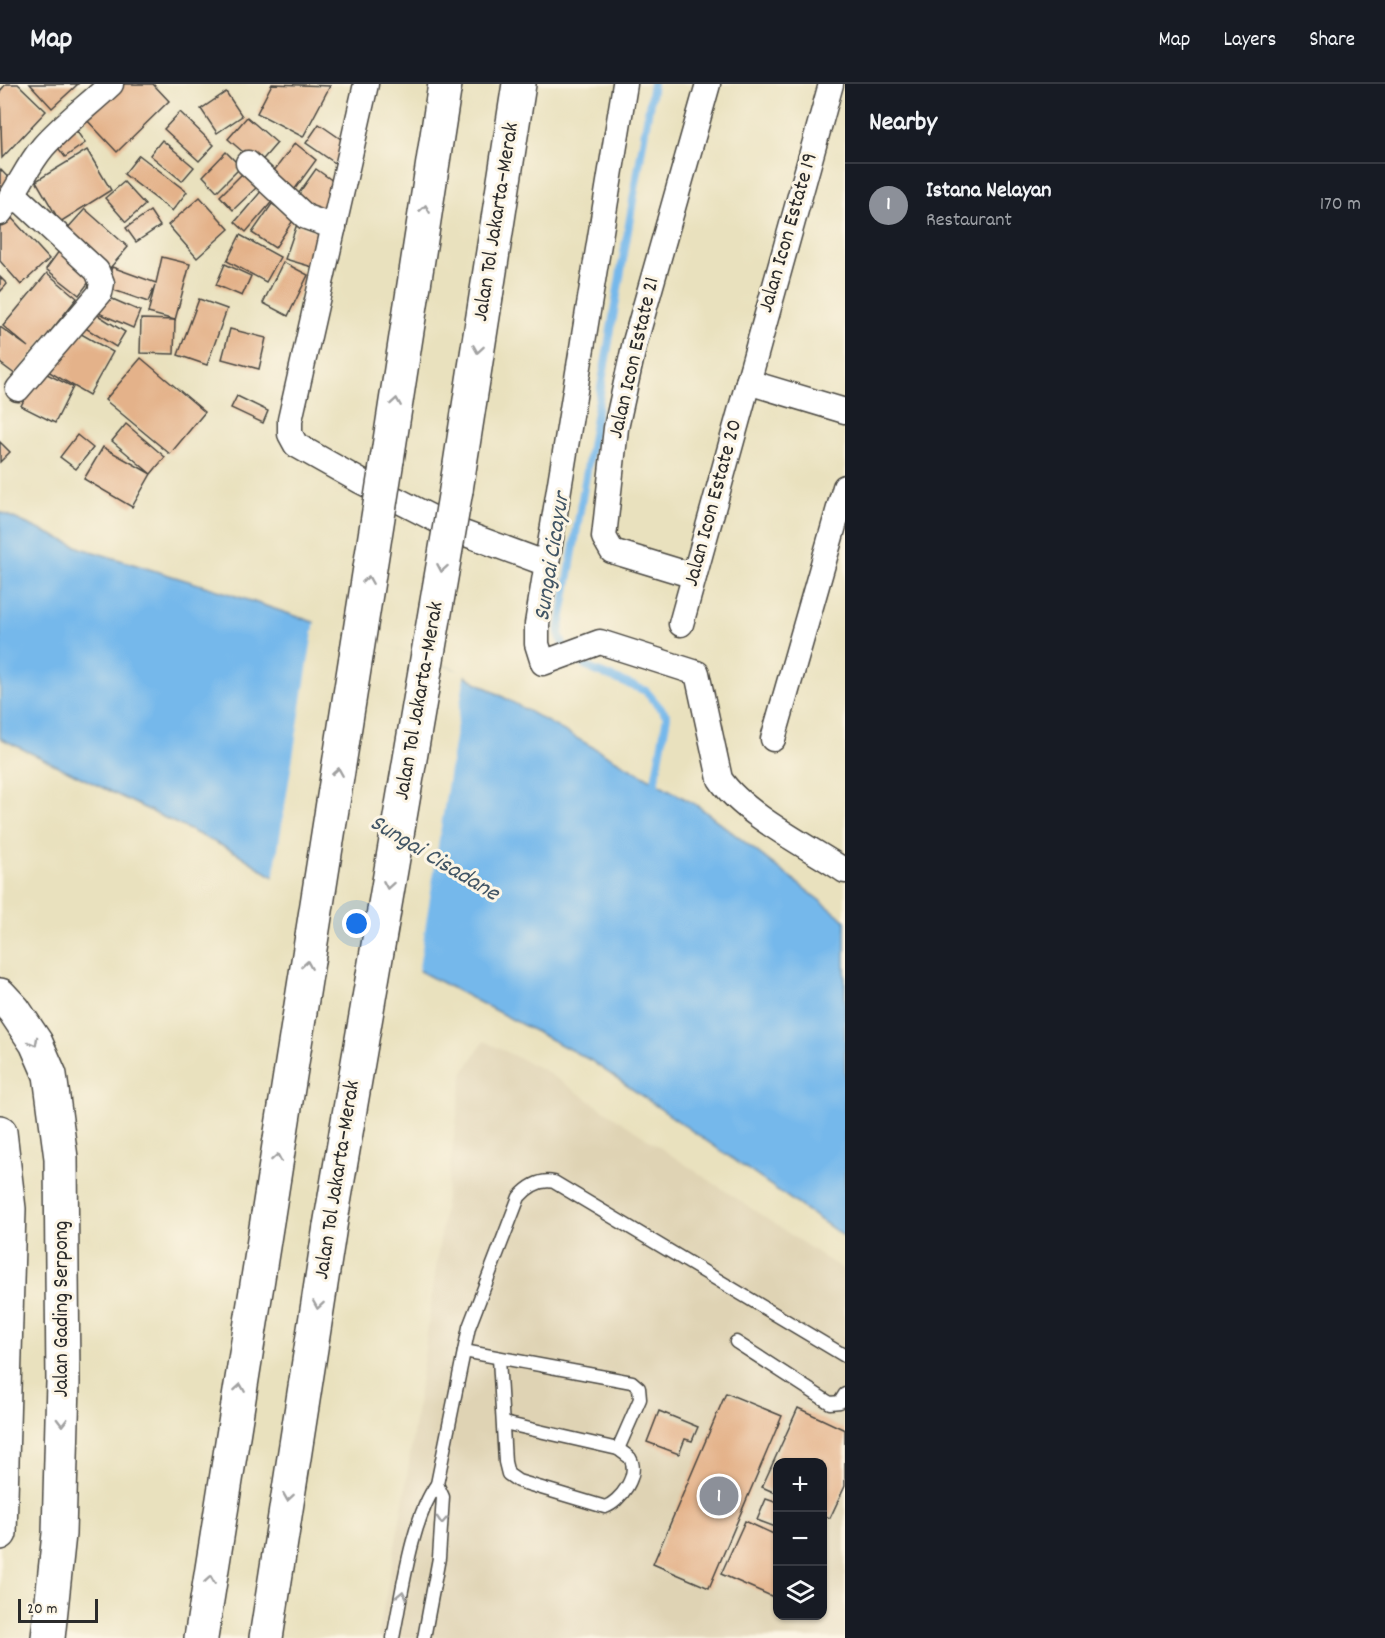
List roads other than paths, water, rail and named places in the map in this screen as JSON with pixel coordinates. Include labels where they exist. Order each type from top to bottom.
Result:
[{"type":"main road","points":[[201,1638],[445,84]]},
{"type":"main road","name":"Jalan Tol Jakarta–Merak","points":[[266,1638],[330,1226],[456,490],[519,84]]},
{"type":"main road","name":"Jalan Gading Serpong","points":[[0,995],[14,1010],[36,1042],[50,1075],[61,1158],[63,1382],[59,1534],[49,1636]]},
{"type":"main road","points":[[0,1132],[9,1209],[0,1526]]},
{"type":"street","points":[[18,389],[100,293],[102,283],[97,271],[7,204],[23,175],[43,147],[111,84]]},
{"type":"street","points":[[366,84],[290,420],[290,434],[296,445],[458,531],[547,564]]},
{"type":"street","points":[[625,84],[537,624],[537,644],[543,663],[600,642],[697,673],[720,779],[728,790],[744,805],[845,871]]},
{"type":"street","name":"Jalan Icon Estate 21","points":[[694,576],[612,551],[604,537],[616,428],[635,342],[708,84]]},
{"type":"street","name":"Jalan Icon Estate 19","points":[[748,382],[831,84]]},
{"type":"street","points":[[248,163],[306,217],[334,228]]},
{"type":"street","points":[[748,382],[845,411]]},
{"type":"street","name":"Jalan Icon Estate 20","points":[[681,624],[748,382]]},
{"type":"street","points":[[773,739],[845,487]]},
{"type":"lane","points":[[393,1638],[411,1551],[428,1497],[437,1484],[470,1327],[519,1197],[526,1189],[545,1180],[554,1182],[845,1356]]},
{"type":"lane","points":[[736,1342],[830,1403],[840,1402],[845,1394]]},
{"type":"lane","points":[[464,1351],[632,1382],[639,1388],[639,1399],[618,1449]]},
{"type":"lane","points":[[500,1358],[505,1462],[508,1474],[518,1481],[604,1507],[611,1505],[624,1492],[633,1467],[629,1457],[618,1449],[504,1423]]},
{"type":"lane","points":[[424,1638],[439,1558],[443,1497],[437,1484]]},
{"type":"water","name":"Sungai Cisadane","points":[[0,512],[81,548],[224,592],[453,669],[698,806],[845,920],[845,1237],[590,1060],[408,965],[237,853],[0,738]]},
{"type":"waterway","name":"Sungai Cicayur","points":[[653,84],[559,633],[565,651],[593,670],[646,691],[667,716],[653,792]]},
{"type":"place","name":"Istana Nelayan","points":[[719,1496]]}]
